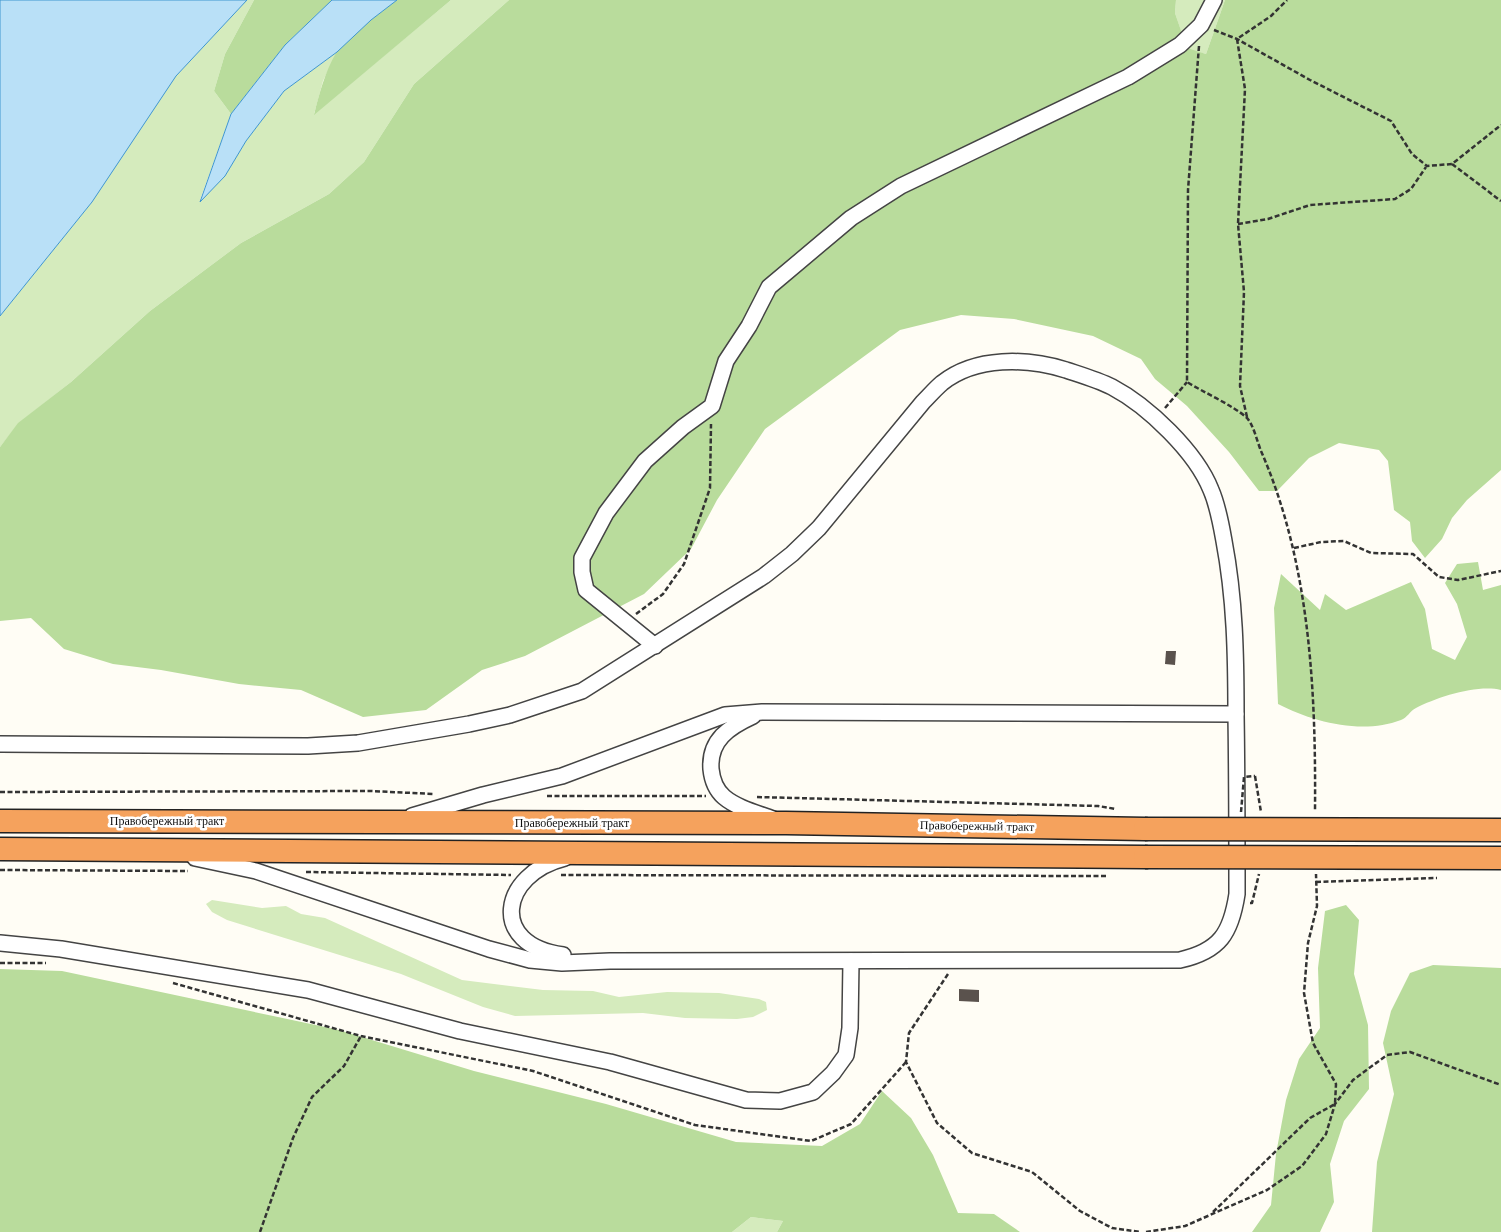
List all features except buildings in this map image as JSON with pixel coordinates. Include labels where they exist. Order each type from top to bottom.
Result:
[{"type":"highway","name":"Правобережный тракт","points":[[0,821],[786,824],[1145,829],[1501,830]]},
{"type":"highway","points":[[0,850],[1501,858]]},
{"type":"street","points":[[655,646],[586,590],[582,572],[582,558],[606,513],[645,461],[683,427],[712,406],[726,361],[748,326],[769,286],[851,218],[901,186],[1128,77],[1180,45],[1201,25],[1214,0]]},
{"type":"street","points":[[0,744],[308,746],[358,743],[469,724],[552,702],[582,691],[764,576],[792,554],[819,528],[923,402],[943,383],[961,372],[982,365],[1030,362],[1082,375],[1112,387],[1155,419],[1198,465],[1211,490],[1219,514],[1230,570],[1236,640],[1237,894],[1234,913],[1227,932],[1215,946],[1199,956],[1180,960],[956,962],[610,961],[562,963],[530,960],[489,949],[256,871],[142,850]]},
{"type":"street","points":[[393,822],[562,776],[724,715],[762,712],[1236,714]]},
{"type":"street","points":[[762,712],[735,724],[718,738],[710,756],[712,780],[723,796],[742,807],[786,824]]},
{"type":"street","points":[[583,853],[551,861],[530,875],[515,893],[510,910],[514,927],[524,940],[548,953],[610,961]]},
{"type":"street","points":[[0,943],[70,951],[308,990],[460,1031],[610,1062],[746,1100],[780,1101],[813,1092],[834,1073],[846,1055],[850,1028],[851,961]]},
{"type":"path","points":[[1237,39],[1271,16],[1287,0]]},
{"type":"path","points":[[1159,414],[1187,382],[1188,190],[1201,25],[1237,39],[1310,80],[1391,121],[1412,154],[1426,166],[1452,164],[1501,125]]},
{"type":"path","points":[[1237,39],[1245,89],[1238,224],[1244,292],[1240,386],[1247,417],[1274,480],[1294,548],[1310,656],[1315,758],[1315,814]]},
{"type":"path","points":[[1452,164],[1501,201]]},
{"type":"path","points":[[1238,224],[1268,219],[1310,205],[1395,199],[1410,189],[1426,166]]},
{"type":"path","points":[[1187,382],[1247,417]]},
{"type":"path","points":[[624,622],[663,594],[684,564],[710,488],[712,406]]},
{"type":"path","points":[[1294,548],[1321,542],[1344,541],[1371,553],[1412,554],[1439,577],[1458,580],[1501,571]]},
{"type":"path","points":[[1241,814],[1244,777],[1255,776],[1261,815]]},
{"type":"path","points":[[0,792],[370,791],[436,794]]},
{"type":"path","points":[[543,796],[723,796]]},
{"type":"path","points":[[753,797],[1088,806],[1117,809]]},
{"type":"path","points":[[1146,1232],[1185,1226],[1213,1212],[1267,1190],[1302,1166],[1326,1134],[1335,1104],[1336,1084],[1313,1043],[1304,993],[1308,943],[1317,906],[1315,866]]},
{"type":"path","points":[[0,870],[197,871]]},
{"type":"path","points":[[1252,903],[1260,870]]},
{"type":"path","points":[[305,872],[530,875]]},
{"type":"path","points":[[559,875],[1095,878],[1111,876]]},
{"type":"path","points":[[1316,882],[1442,877]]},
{"type":"path","points":[[956,962],[909,1033],[906,1062],[937,1123],[972,1154],[1032,1172],[1080,1212],[1112,1228],[1141,1232]]},
{"type":"path","points":[[0,963],[50,964]]},
{"type":"path","points":[[171,983],[361,1036],[533,1071],[695,1124],[811,1141],[851,1124],[906,1062]]},
{"type":"path","points":[[260,1232],[293,1138],[312,1097],[344,1066],[361,1036]]},
{"type":"path","points":[[1213,1212],[1310,1118],[1335,1104],[1353,1080],[1386,1055],[1410,1052],[1501,1085]]},
{"type":"green space","points":[[247,0],[254,0],[225,54],[214,91],[231,114],[200,200],[225,176],[246,141],[284,91],[337,52],[323,81],[314,114],[451,0],[509,0],[414,84],[364,162],[329,194],[241,243],[150,311],[71,382],[19,423],[0,447],[0,316],[92,202],[176,76]]},
{"type":"green space","points":[[254,0],[332,0],[285,45],[231,114],[214,91],[225,54]]},
{"type":"green space","points":[[397,0],[451,0],[314,115],[326,75],[332,60],[341,46]]},
{"type":"green space","points":[[509,0],[1176,0],[1175,13],[1187,48],[1206,54],[1225,0],[1501,0],[1501,470],[1467,500],[1452,518],[1442,539],[1425,558],[1412,541],[1410,522],[1394,510],[1388,461],[1379,450],[1339,443],[1309,458],[1277,491],[1259,491],[1229,452],[1187,406],[1155,379],[1141,359],[1093,336],[1014,319],[961,315],[900,330],[765,429],[717,500],[691,549],[644,594],[525,656],[482,670],[426,710],[363,717],[301,690],[239,684],[161,670],[113,664],[64,649],[31,618],[0,621],[0,447],[18,423],[71,382],[150,311],[241,243],[329,194],[364,162],[414,84]]},
{"type":"green space","points":[[1176,0],[1225,0],[1206,54],[1187,49],[1175,13]]},
{"type":"green space","points":[[1478,562],[1483,590],[1501,585],[1501,690],[1481,689],[1458,693],[1416,708],[1401,720],[1370,726],[1354,726],[1322,721],[1278,704],[1274,608],[1281,574],[1320,610],[1325,594],[1346,610],[1411,582],[1425,609],[1432,649],[1455,660],[1467,637],[1457,604],[1445,583],[1457,564]]},
{"type":"green space","points":[[212,900],[262,908],[286,906],[301,914],[325,918],[462,980],[543,990],[593,991],[619,997],[667,992],[719,993],[759,999],[766,1002],[767,1010],[753,1017],[737,1019],[685,1018],[643,1013],[515,1016],[483,1007],[401,974],[227,920],[212,912],[206,904]]},
{"type":"green space","points":[[1346,905],[1359,920],[1354,974],[1368,1025],[1369,1089],[1344,1121],[1330,1164],[1334,1202],[1320,1232],[1252,1232],[1271,1205],[1276,1154],[1286,1100],[1299,1059],[1320,1028],[1318,968],[1325,911]]},
{"type":"green space","points":[[1433,965],[1501,968],[1501,1232],[1372,1232],[1377,1162],[1394,1094],[1383,1043],[1391,1011],[1410,973]]},
{"type":"green space","points":[[0,969],[62,971],[339,1030],[474,1071],[606,1104],[736,1142],[822,1146],[860,1124],[882,1091],[911,1118],[933,1155],[958,1213],[994,1214],[1020,1232],[777,1232],[783,1221],[751,1217],[732,1232],[0,1232]]},
{"type":"green space","points":[[751,1217],[783,1221],[777,1232],[732,1232]]},
{"type":"water","points":[[0,0],[247,0],[176,76],[92,202],[0,316]]},
{"type":"water","points":[[332,0],[397,0],[371,20],[337,52],[284,91],[246,141],[225,176],[200,202],[231,114],[285,45]]}]
